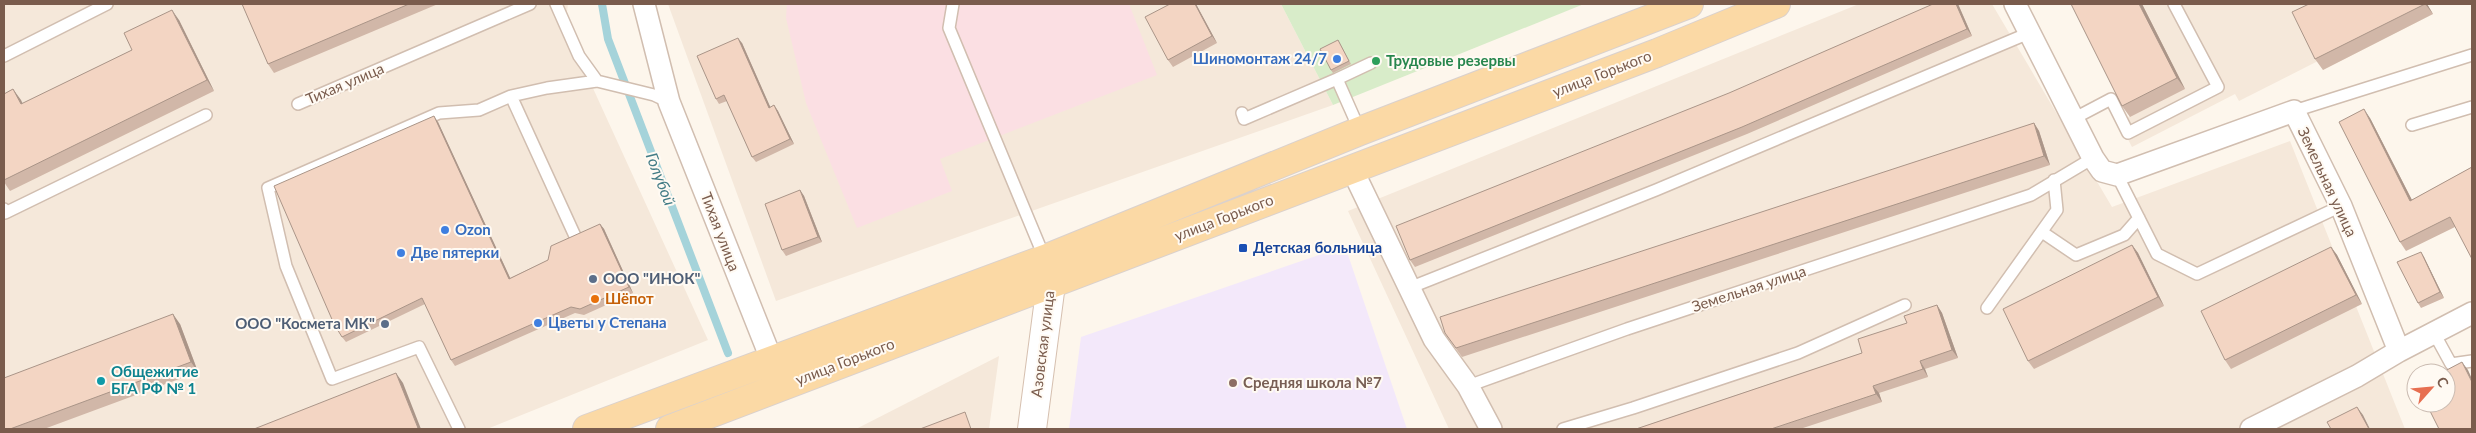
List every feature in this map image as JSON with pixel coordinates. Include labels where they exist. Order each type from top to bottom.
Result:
[{"type":"main road","name":"улица Горького","points":[[670,429],[1048,272],[1360,131],[1689,4]]},
{"type":"main road","name":"улица Горького","points":[[587,429],[772,361],[1048,272],[1352,169],[1657,53],[1776,4]]},
{"type":"main road","name":"Азовская улица","points":[[1032,429],[1048,272]]},
{"type":"street","name":"Тихая улица","points":[[644,4],[662,98],[772,361]]},
{"type":"street","points":[[2015,4],[2093,158],[2102,171],[2117,176]]},
{"type":"street","name":"Земельная улица","points":[[2117,176],[2294,111],[2341,206],[2399,351]]},
{"type":"street","points":[[1352,169],[1434,339],[1468,386],[1491,429]]},
{"type":"street","points":[[2251,429],[2357,376],[2399,351],[2472,313]]},
{"type":"lane","points":[[4,56],[107,4]]},
{"type":"lane","name":"Тихая улица","points":[[298,104],[530,4]]},
{"type":"lane","points":[[556,4],[579,56],[597,81]]},
{"type":"lane","points":[[953,4],[948,28],[1048,272]]},
{"type":"lane","points":[[2074,119],[2111,100],[2128,133],[2218,87],[2174,4]]},
{"type":"lane","points":[[1409,288],[1656,190],[2029,33]]},
{"type":"lane","points":[[2294,111],[2472,55]]},
{"type":"lane","points":[[1242,113],[1244,118],[1371,63]]},
{"type":"lane","points":[[1337,79],[1360,131]]},
{"type":"lane","points":[[459,429],[419,347],[332,379],[286,266],[268,188],[439,112],[479,110],[511,96],[547,88],[597,81],[662,98]]},
{"type":"lane","points":[[511,96],[575,236]]},
{"type":"lane","points":[[2412,125],[2472,107]]},
{"type":"lane","points":[[4,210],[5,213],[206,115]]},
{"type":"lane","name":"Земельная улица","points":[[1468,386],[1627,329],[2031,195],[2093,158]]},
{"type":"lane","points":[[2117,176],[2157,254],[2197,274],[2341,206]]},
{"type":"lane","points":[[1987,308],[2057,210],[2054,180]]},
{"type":"lane","points":[[2042,232],[2076,255],[2124,235],[2139,218]]},
{"type":"lane","points":[[1563,429],[1633,408],[1798,353],[1905,306]]},
{"type":"lane","points":[[2434,332],[2451,364],[2472,361]]},
{"type":"shaded area","points":[[4,4],[568,4],[565,27],[708,340],[487,429],[4,429]]},
{"type":"shaded area","points":[[668,4],[1281,4],[1333,105],[776,301]]},
{"type":"shaded area","points":[[787,4],[1129,4],[1157,75],[940,159],[952,191],[857,228],[806,103],[786,18]]},
{"type":"shaded area","points":[[1859,4],[1992,4],[2112,207],[2290,141],[2405,429],[1449,429],[1348,211]]},
{"type":"shaded area","points":[[2073,4],[2427,4],[2433,14],[2323,70],[2318,61],[2239,101],[2235,94],[2132,147],[2119,122],[2130,116]]},
{"type":"shaded area","name":"Средняя школа №7","points":[[1345,246],[1407,429],[1069,429],[1081,337]]},
{"type":"shaded area","points":[[999,356],[989,429],[856,429]]},
{"type":"green space","name":"Трудовые резервы","points":[[1281,4],[1584,4],[1333,105]]},
{"type":"building","points":[[242,4],[409,4],[268,64]]},
{"type":"building","points":[[1170,4],[1195,4],[1212,36],[1168,60],[1145,17]]},
{"type":"building","points":[[1933,4],[1956,4],[1967,29],[1742,127],[1410,260],[1396,226],[1729,93]]},
{"type":"building","points":[[2071,4],[2139,4],[2177,78],[2122,106]]},
{"type":"building","points":[[2309,4],[2425,4],[2315,59],[2292,12]]},
{"type":"building","points":[[172,10],[207,80],[4,180],[4,94],[13,89],[21,104],[132,50],[124,33]]},
{"type":"building","points":[[738,38],[769,108],[774,105],[790,139],[752,157],[724,95],[716,99],[697,56]]},
{"type":"building","name":"Шиномонтаж 24/7","points":[[1338,40],[1349,61],[1331,70],[1320,49]]},
{"type":"building","points":[[2364,109],[2410,201],[2472,167],[2472,259],[2450,217],[2400,242],[2339,122]]},
{"type":"building","name":"Две пятерки","points":[[434,116],[509,279],[548,260],[551,246],[600,224],[629,287],[580,309],[571,307],[451,360],[422,298],[342,337],[334,324],[274,186]]},
{"type":"building","points":[[2034,123],[2044,156],[1456,348],[1445,333],[1440,317]]},
{"type":"building","points":[[800,190],[818,237],[782,250],[765,204]]},
{"type":"building","points":[[2132,245],[2158,297],[2028,361],[2003,309]]},
{"type":"building","points":[[2331,247],[2356,295],[2225,360],[2201,311]]},
{"type":"building","points":[[2421,252],[2440,292],[2418,303],[2397,262]]},
{"type":"building","points":[[1937,305],[1952,350],[1920,361],[1923,369],[1873,386],[1876,394],[1771,429],[1636,429],[1862,353],[1858,339],[1907,323],[1904,316]]},
{"type":"building","name":"Общежитие БГА РФ № 1","points":[[173,314],[191,362],[10,429],[4,429],[4,378]]},
{"type":"building","points":[[2462,362],[2472,382],[2472,429],[2439,429],[2431,413],[2456,413],[2456,365]]},
{"type":"building","points":[[396,373],[418,428],[254,429]]},
{"type":"building","points":[[2357,407],[2369,429],[2331,429],[2327,422]]},
{"type":"building","points":[[965,412],[971,429],[920,429]]},
{"type":"waterway","name":"Голубой","points":[[602,4],[608,39],[728,353]]},
{"type":"place","name":"Шиномонтаж 24/7","points":[[1337,59]]},
{"type":"place","name":"Трудовые резервы","points":[[1376,61]]},
{"type":"place","name":"Ozon","points":[[445,230]]},
{"type":"place","name":"Детская больница","points":[[1243,248]]},
{"type":"place","name":"Две пятерки","points":[[401,253]]},
{"type":"place","name":"ООО \"ИНОК\"","points":[[593,279]]},
{"type":"place","name":"Шёпот","points":[[595,299]]},
{"type":"place","name":"Цветы у Степана","points":[[538,323]]},
{"type":"place","name":"ООО \"Космета МК\"","points":[[385,324]]},
{"type":"place","name":"Общежитие БГА РФ № 1","points":[[101,381]]},
{"type":"place","name":"Средняя школа №7","points":[[1233,383]]}]
